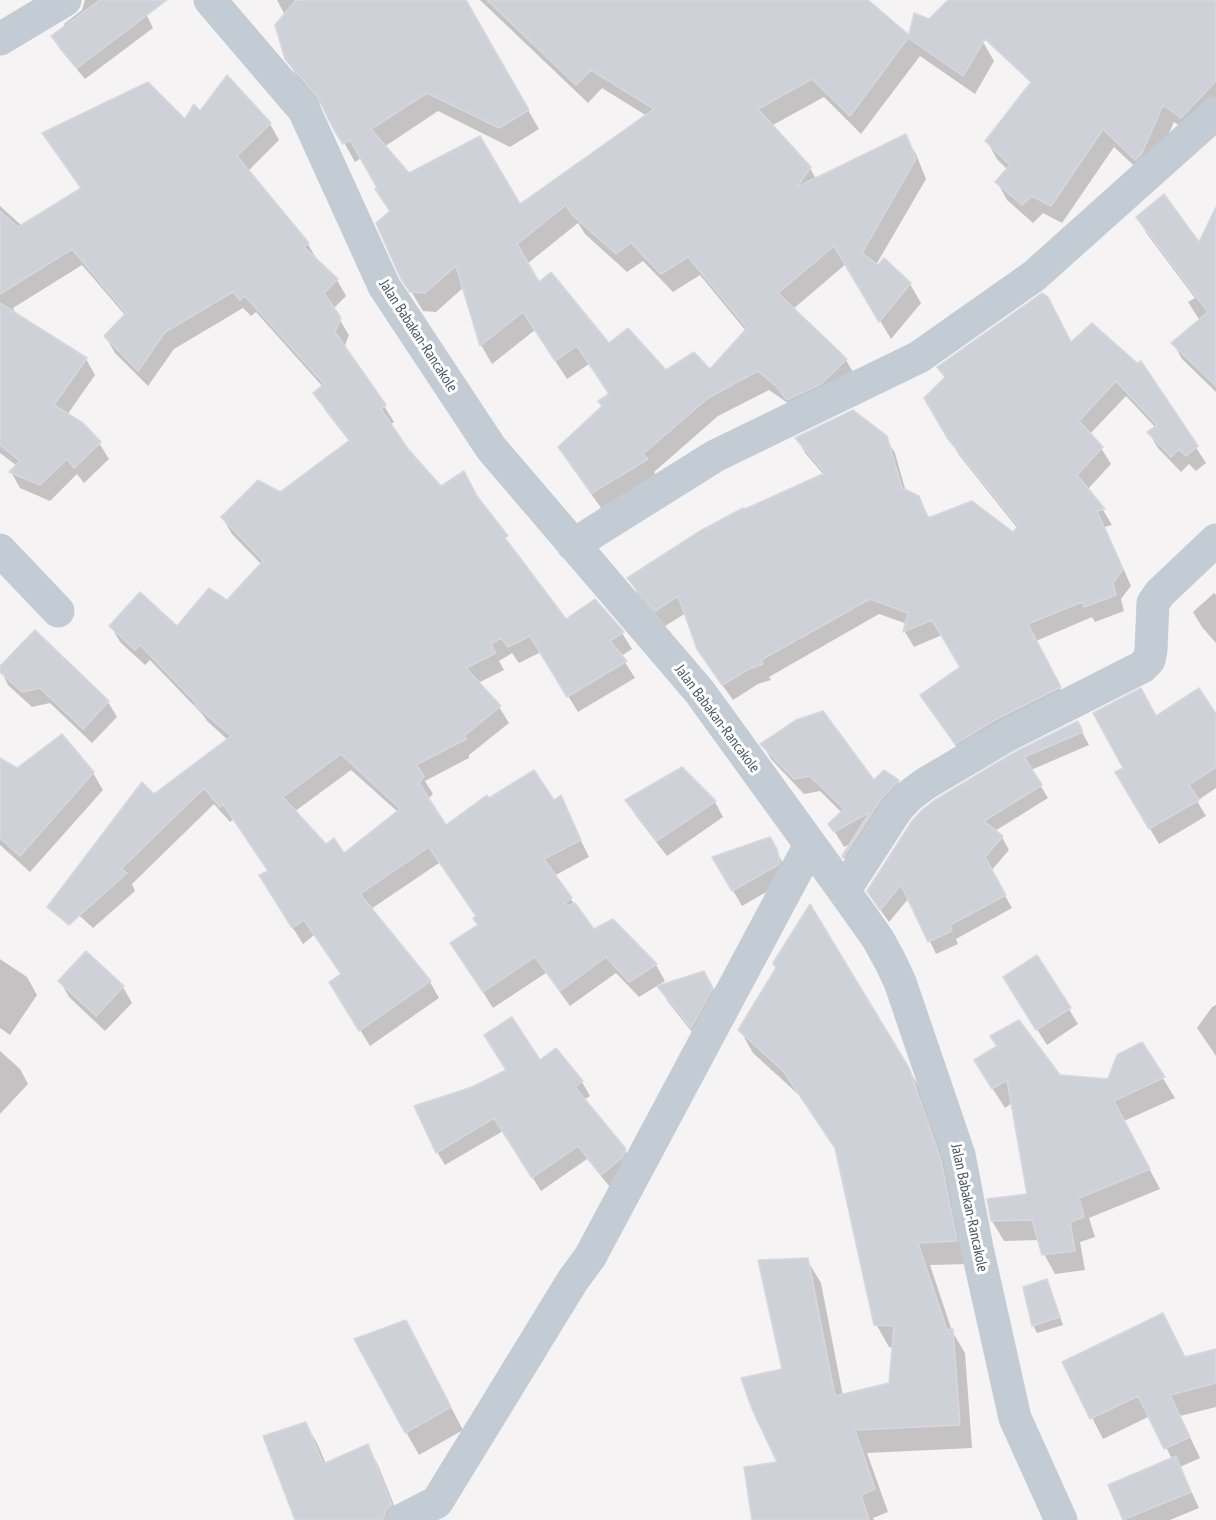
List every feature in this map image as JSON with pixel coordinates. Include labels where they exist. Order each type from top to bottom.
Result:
[{"type":"street","points":[[0,39],[64,0]]},
{"type":"street","name":"Jalan Babakan-Rancakole","points":[[210,0],[304,110],[384,286],[491,448],[699,691],[878,939],[904,992],[959,1155],[1015,1418],[1061,1520]]},
{"type":"street","points":[[573,545],[715,456],[919,357],[1034,276],[1216,113]]},
{"type":"street","points":[[844,891],[897,808],[909,796],[1006,736],[1142,667],[1149,660],[1151,650],[1153,603],[1160,593],[1216,540]]},
{"type":"street","points":[[0,550],[58,612]]},
{"type":"street","points":[[402,1520],[437,1503],[573,1280],[590,1257],[810,845]]},
{"type":"building","points":[[100,0],[167,0],[77,68],[51,36]]},
{"type":"building","points":[[296,0],[466,0],[529,110],[499,128],[427,93],[371,129],[409,173],[480,136],[520,204],[654,109],[591,70],[576,85],[487,0],[868,0],[909,35],[914,13],[929,19],[948,0],[1216,0],[1216,81],[1181,118],[1163,105],[1141,155],[1135,160],[1103,129],[1051,206],[1032,196],[1022,205],[995,182],[1010,165],[985,141],[1031,82],[985,39],[963,76],[908,38],[850,116],[812,79],[758,109],[811,167],[797,187],[906,134],[916,159],[862,253],[878,265],[884,258],[911,283],[879,322],[834,246],[778,293],[847,359],[821,384],[787,400],[776,386],[758,371],[708,398],[643,454],[648,459],[592,493],[558,447],[602,406],[598,401],[609,394],[577,346],[555,361],[523,312],[480,346],[456,266],[425,293],[410,292],[400,277],[376,223],[390,211],[375,189],[377,188],[350,140],[343,144],[318,98],[285,59],[275,25]],"holes":[[[566,205],[572,215],[616,254],[631,243],[661,274],[688,257],[747,328],[710,369],[694,352],[666,370],[628,328],[609,343],[551,272],[539,282],[517,244]]]},
{"type":"building","points":[[227,75],[271,123],[237,156],[309,243],[304,247],[338,279],[324,293],[341,318],[335,332],[386,405],[381,409],[408,449],[441,486],[464,471],[477,496],[508,536],[505,538],[566,619],[595,599],[624,632],[610,641],[627,661],[567,697],[530,636],[508,647],[501,638],[491,644],[496,653],[466,668],[501,706],[464,736],[466,739],[416,765],[424,776],[419,783],[446,825],[487,795],[489,798],[534,770],[554,800],[561,795],[581,840],[544,859],[572,898],[565,903],[567,906],[575,903],[594,929],[613,919],[657,964],[629,982],[606,957],[560,991],[535,957],[483,992],[450,943],[478,925],[473,918],[476,916],[429,847],[360,894],[431,981],[359,1031],[329,982],[341,974],[304,920],[292,928],[259,875],[268,871],[223,804],[220,807],[204,788],[121,869],[127,873],[69,925],[47,907],[142,782],[154,794],[231,736],[195,705],[196,703],[140,645],[135,650],[109,626],[140,592],[177,626],[209,588],[227,600],[263,561],[221,517],[258,480],[280,492],[350,440],[313,393],[324,384],[245,296],[240,300],[233,292],[165,332],[138,371],[104,336],[126,313],[72,249],[0,294],[0,211],[18,227],[81,188],[42,133],[148,82],[185,119],[194,104],[200,111]],"holes":[[[341,754],[400,809],[344,853],[334,838],[326,844],[283,797]]]},
{"type":"building","points":[[1164,194],[1199,242],[1216,207],[1216,386],[1171,343],[1208,312],[1136,217]]},
{"type":"building","points":[[1042,293],[1048,297],[1071,342],[1092,323],[1137,363],[1141,361],[1198,446],[1186,456],[1179,449],[1171,457],[1147,432],[1157,425],[1116,381],[1079,421],[1103,447],[1077,475],[1105,509],[1097,511],[1123,569],[1113,583],[1116,595],[1084,607],[1082,602],[1028,624],[1061,687],[997,719],[955,744],[920,695],[960,667],[932,620],[903,632],[908,613],[870,599],[761,660],[763,664],[749,669],[722,685],[697,649],[678,596],[655,611],[627,578],[700,531],[743,508],[825,473],[795,438],[853,410],[887,436],[902,488],[919,496],[928,518],[972,501],[1013,532],[1018,526],[948,439],[924,398],[945,377],[937,367]]},
{"type":"building","points":[[0,303],[87,358],[54,405],[83,423],[101,442],[74,468],[67,459],[40,485],[9,472],[20,461],[0,445]]},
{"type":"building","points":[[35,630],[109,701],[83,729],[40,688],[22,692],[0,672],[0,666]]},
{"type":"building","points":[[1141,688],[1156,716],[1199,688],[1216,714],[1216,767],[1189,785],[1199,800],[1149,829],[1115,772],[1123,768],[1093,713]]},
{"type":"building","points":[[823,711],[874,780],[884,770],[899,780],[881,799],[843,858],[842,856],[870,812],[834,832],[828,824],[844,809],[810,776],[794,779],[760,744],[796,720]]},
{"type":"building","points":[[1078,721],[1083,732],[1024,757],[1042,785],[984,821],[1003,836],[985,857],[1006,895],[950,925],[952,931],[928,942],[901,885],[880,910],[867,891],[912,821],[922,810],[1015,752]]},
{"type":"building","points":[[62,734],[94,772],[20,856],[0,838],[0,758],[17,768]]},
{"type":"building","points":[[682,767],[716,801],[657,841],[625,800]]},
{"type":"building","points":[[770,837],[777,849],[780,862],[778,865],[732,891],[712,857]]},
{"type":"building","points":[[810,904],[909,1068],[941,1160],[957,1241],[918,1243],[947,1330],[953,1329],[960,1425],[855,1430],[875,1489],[861,1495],[869,1520],[752,1520],[744,1467],[777,1462],[752,1409],[741,1378],[782,1369],[758,1260],[808,1258],[835,1396],[889,1383],[894,1326],[874,1325],[835,1148],[784,1072],[738,1030],[776,968],[773,963]]},
{"type":"building","points":[[86,951],[124,986],[96,1016],[58,981]]},
{"type":"building","points":[[1037,955],[1071,1008],[1036,1030],[1003,977]]},
{"type":"building","points":[[704,971],[713,988],[691,1028],[657,986]]},
{"type":"building","points":[[512,1017],[540,1060],[556,1048],[583,1081],[575,1087],[626,1149],[622,1158],[601,1175],[578,1146],[532,1178],[494,1118],[436,1153],[414,1106],[472,1087],[506,1070],[484,1035]]},
{"type":"building","points":[[1019,1020],[1060,1075],[1108,1079],[1117,1055],[1142,1042],[1165,1077],[1114,1101],[1150,1169],[1079,1198],[1084,1217],[1070,1222],[1075,1251],[1042,1255],[1032,1220],[991,1221],[987,1199],[1027,1194],[1007,1080],[992,1089],[974,1060],[997,1046],[990,1036]]},
{"type":"building","points":[[1047,1279],[1060,1317],[1032,1326],[1023,1287]]},
{"type":"building","points":[[1163,1313],[1185,1357],[1216,1349],[1216,1383],[1170,1395],[1190,1437],[1164,1449],[1138,1396],[1090,1419],[1062,1362]]},
{"type":"building","points":[[406,1320],[451,1407],[405,1433],[354,1339]]},
{"type":"building","points":[[306,1422],[323,1464],[368,1444],[392,1505],[386,1510],[383,1520],[295,1520],[263,1436]]},
{"type":"building","points":[[1176,1456],[1191,1492],[1123,1520],[1108,1485]]}]
